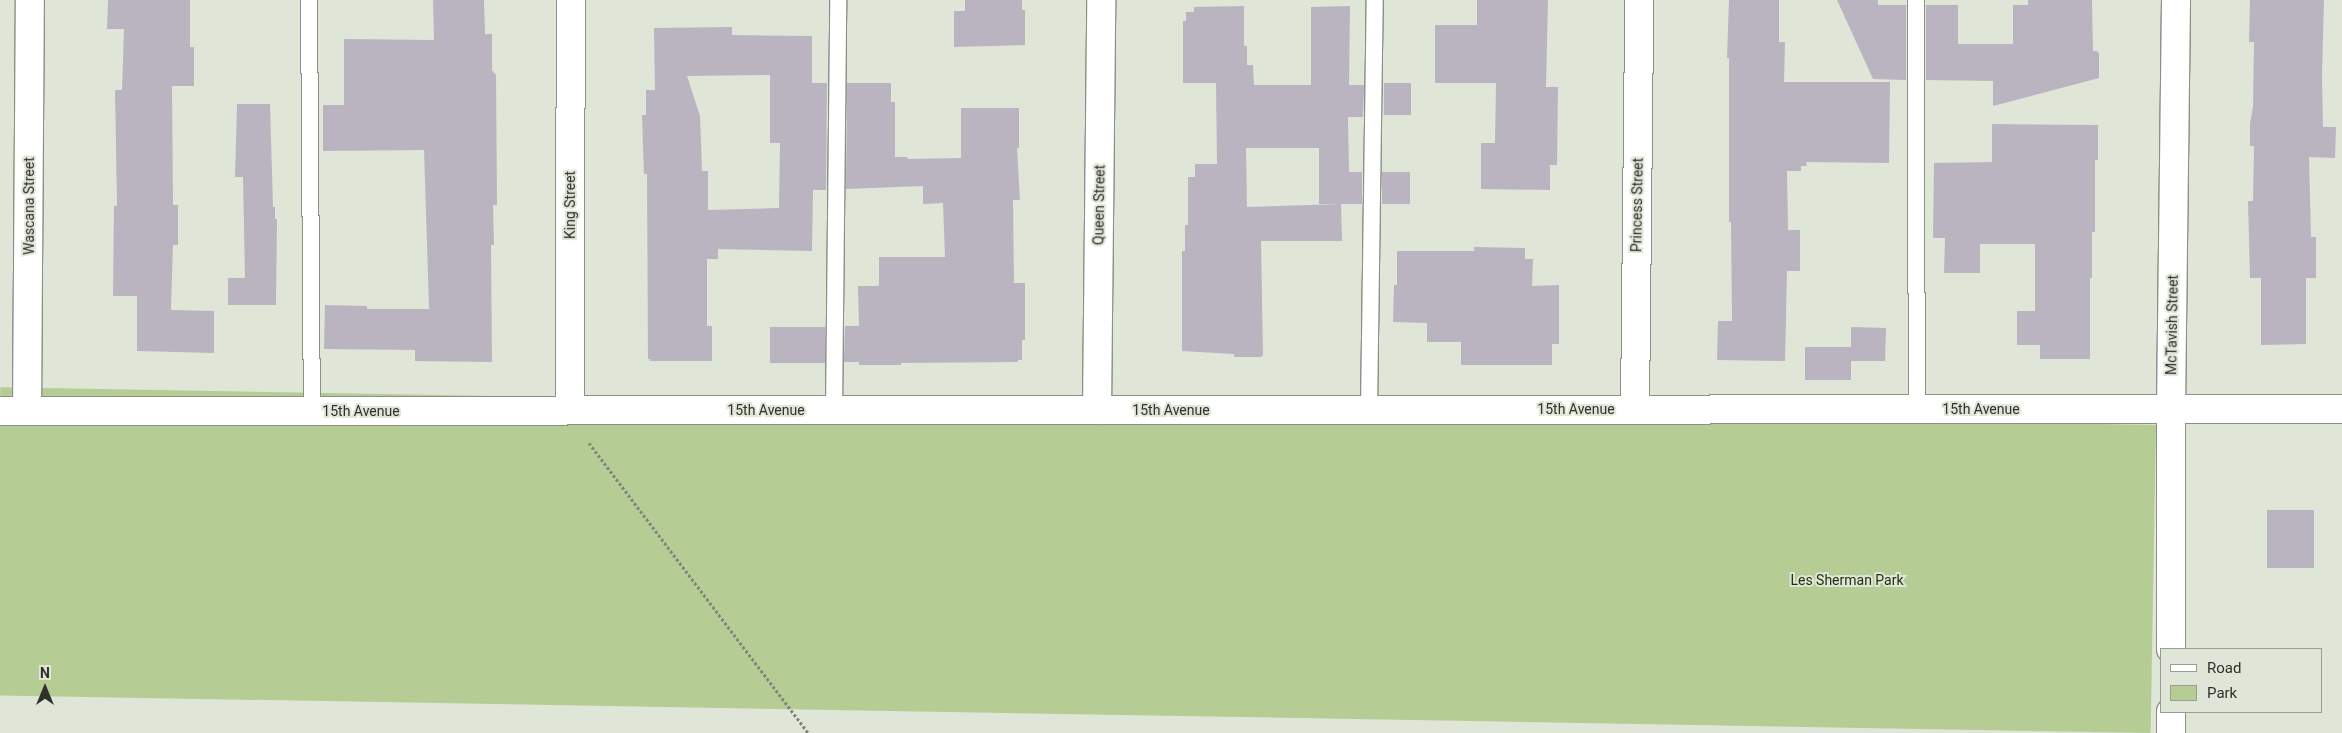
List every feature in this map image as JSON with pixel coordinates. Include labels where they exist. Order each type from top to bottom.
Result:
[{"type":"street","name":"Wascana Street","points":[[28,411],[30,0]]},
{"type":"street","name":"King Street","points":[[570,0],[570,410]]},
{"type":"street","name":"Queen Street","points":[[1097,410],[1101,0]]},
{"type":"street","name":"Princess Street","points":[[1635,409],[1639,0]]},
{"type":"street","name":"McTavish Street","points":[[2171,648],[2171,409],[2176,0]]},
{"type":"street","name":"15th Avenue","points":[[0,411],[2342,409]]},
{"type":"street","points":[[2171,713],[2171,733]]},
{"type":"lane","points":[[309,0],[312,411]]},
{"type":"lane","points":[[834,410],[838,0]]},
{"type":"lane","points":[[1369,410],[1375,0]]},
{"type":"lane","points":[[1916,0],[1918,409]]},
{"type":"path","points":[[570,410],[596,455],[808,733]]},
{"type":"green space","name":"Les Sherman Park","points":[[0,387],[2156,425],[2151,733],[0,695]]},
{"type":"building","points":[[108,0],[190,0],[190,47],[194,47],[194,86],[172,86],[173,205],[178,205],[178,245],[173,245],[171,310],[214,311],[214,353],[137,351],[137,296],[113,296],[114,206],[117,206],[115,90],[122,90],[124,29],[107,29]]},
{"type":"building","points":[[433,0],[484,0],[485,34],[492,34],[492,70],[496,75],[497,205],[493,205],[494,245],[491,245],[492,362],[415,361],[415,350],[324,349],[325,305],[367,306],[367,309],[429,309],[424,150],[323,151],[323,105],[344,105],[344,39],[434,40]]},
{"type":"building","points":[[965,0],[1022,0],[1022,10],[1025,10],[1025,45],[954,47],[954,11],[965,11]]},
{"type":"building","points":[[1477,0],[1548,0],[1546,87],[1558,87],[1557,165],[1550,165],[1550,190],[1481,189],[1481,143],[1495,143],[1496,83],[1435,83],[1435,25],[1477,25]]},
{"type":"building","points":[[1729,0],[1779,0],[1779,42],[1785,42],[1784,82],[1890,82],[1889,163],[1806,162],[1807,166],[1801,166],[1801,171],[1787,171],[1788,230],[1800,230],[1800,271],[1787,271],[1785,361],[1717,360],[1718,321],[1732,321],[1731,222],[1729,222],[1729,58],[1727,58]]},
{"type":"building","points":[[1837,0],[1878,0],[1878,5],[1906,5],[1906,80],[1873,79]]},
{"type":"building","points":[[2028,0],[2092,0],[2093,51],[2097,51],[2099,54],[2099,78],[1993,106],[1993,81],[1926,80],[1926,5],[1958,5],[1958,44],[2013,44],[2013,5],[2028,5]]},
{"type":"building","points":[[2250,0],[2324,0],[2323,127],[2336,127],[2335,158],[2309,157],[2311,237],[2316,237],[2316,278],[2306,278],[2306,344],[2261,345],[2261,278],[2250,278],[2248,201],[2253,201],[2254,146],[2250,146],[2250,124],[2253,107],[2254,42],[2249,42]]},
{"type":"building","points":[[1244,6],[1244,46],[1247,46],[1247,65],[1253,65],[1254,85],[1311,85],[1311,7],[1350,6],[1349,85],[1364,85],[1363,117],[1348,117],[1349,172],[1362,172],[1362,204],[1341,204],[1342,241],[1261,241],[1263,355],[1261,357],[1234,357],[1234,354],[1182,351],[1182,251],[1185,251],[1185,225],[1188,225],[1188,177],[1195,177],[1195,164],[1217,164],[1216,83],[1183,83],[1183,21],[1186,21],[1186,12],[1194,12],[1194,7]],"holes":[[[1246,148],[1319,148],[1319,204],[1341,204],[1247,207]]]},
{"type":"building","points":[[732,27],[732,35],[812,36],[812,83],[827,83],[826,190],[813,190],[812,251],[718,249],[718,259],[707,259],[707,326],[712,326],[712,361],[650,361],[648,359],[647,174],[644,174],[642,115],[646,115],[646,90],[655,90],[654,28]],"holes":[[[770,75],[770,143],[780,143],[779,208],[708,210],[708,171],[702,171],[700,116],[687,76]]]},
{"type":"building","points":[[847,83],[891,83],[891,102],[895,102],[895,157],[907,157],[908,159],[961,158],[961,108],[1019,108],[1019,148],[1017,148],[1020,200],[1013,200],[1014,283],[1025,283],[1025,340],[1022,340],[1022,360],[1018,360],[1018,362],[901,363],[901,365],[859,365],[859,362],[844,362],[845,326],[859,326],[858,286],[879,286],[879,257],[945,257],[943,203],[923,204],[923,186],[846,189]]},
{"type":"building","points":[[1384,83],[1411,83],[1411,115],[1384,115]]},
{"type":"building","points":[[237,104],[270,104],[273,207],[275,207],[275,219],[277,219],[276,305],[228,305],[228,278],[245,278],[243,177],[235,177]]},
{"type":"building","points":[[1992,124],[2098,125],[2098,160],[2095,160],[2095,232],[2092,232],[2092,278],[2090,278],[2090,359],[2040,359],[2040,345],[2017,345],[2017,311],[2035,311],[2035,244],[1980,244],[1980,273],[1944,273],[1945,238],[1933,238],[1934,163],[1992,162]]},
{"type":"building","points":[[1382,172],[1410,172],[1410,204],[1382,204]]},
{"type":"building","points":[[1474,247],[1525,248],[1525,259],[1533,259],[1532,286],[1559,285],[1559,344],[1552,344],[1552,365],[1461,365],[1461,342],[1427,342],[1427,323],[1393,322],[1394,285],[1397,285],[1397,251],[1474,251]]},
{"type":"building","points":[[770,327],[825,327],[825,363],[770,363]]},
{"type":"building","points":[[1851,327],[1886,328],[1885,361],[1851,361],[1851,380],[1805,380],[1805,347],[1851,347]]},
{"type":"building","points":[[2267,510],[2314,510],[2314,568],[2267,568]]}]
